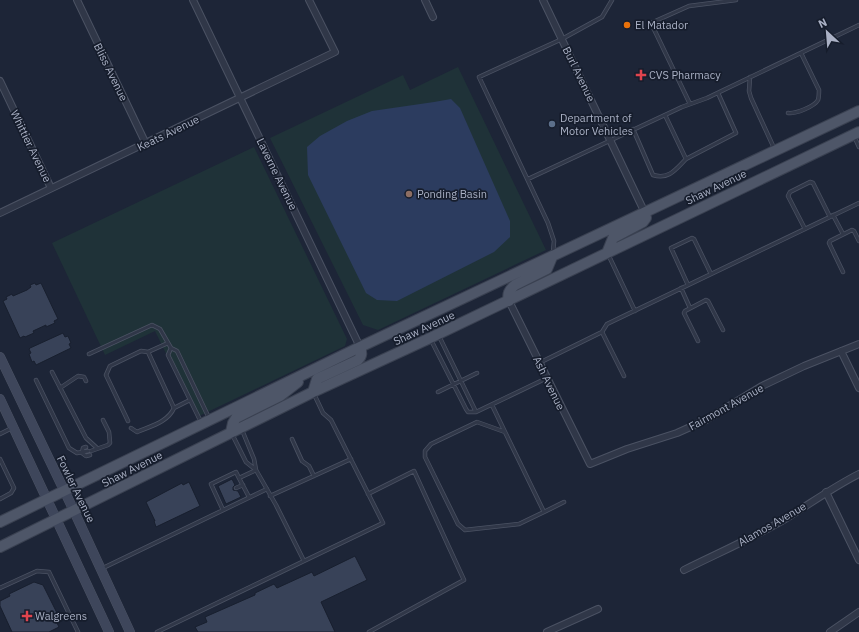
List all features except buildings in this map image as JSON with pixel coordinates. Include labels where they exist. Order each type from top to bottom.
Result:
[{"type":"main road","name":"Shaw Avenue","points":[[0,522],[360,347],[859,111]]},
{"type":"main road","name":"Shaw Avenue","points":[[0,547],[313,392],[509,301],[856,133]]},
{"type":"main road","points":[[607,253],[613,238],[643,222],[646,218],[645,213]]},
{"type":"main road","points":[[509,301],[508,296],[511,289],[547,269],[552,257]]},
{"type":"main road","points":[[313,392],[317,379],[358,360],[361,357],[362,352],[360,347]]},
{"type":"main road","name":"Fowler Avenue","points":[[0,357],[130,632]]},
{"type":"main road","points":[[236,430],[233,423],[236,418],[280,396],[317,368]]},
{"type":"main road","points":[[0,399],[48,498],[109,632]]},
{"type":"street","name":"Bliss Avenue","points":[[77,0],[146,144]]},
{"type":"street","name":"Laverne Avenue","points":[[192,0],[360,347]]},
{"type":"street","name":"Keats Avenue","points":[[0,213],[335,52],[309,0]]},
{"type":"street","points":[[425,0],[434,17]]},
{"type":"street","name":"Burl Avenue","points":[[543,0],[645,213]]},
{"type":"street","name":"Whittier Avenue","points":[[0,81],[51,188]]},
{"type":"street","name":"Ash Avenue","points":[[509,301],[590,464]]},
{"type":"street","name":"Fairmont Avenue","points":[[590,464],[627,449],[677,434],[706,420],[762,386],[859,344]]},
{"type":"street","points":[[841,351],[859,388]]},
{"type":"street","name":"Alamos Avenue","points":[[684,570],[788,518],[826,492],[859,474]]},
{"type":"street","points":[[826,492],[859,560]]},
{"type":"street","points":[[547,632],[598,609]]},
{"type":"street","points":[[830,632],[859,612]]},
{"type":"lane","points":[[552,257],[554,241],[548,223],[478,77],[562,39],[602,17],[612,0]]},
{"type":"lane","points":[[690,104],[651,23],[689,6],[736,0]]},
{"type":"lane","points":[[528,179],[634,129],[718,93],[859,25]]},
{"type":"lane","points":[[788,113],[794,114],[814,104],[819,96],[820,90],[801,53]]},
{"type":"lane","points":[[750,77],[751,98],[775,151]]},
{"type":"lane","points":[[634,129],[653,174],[658,176],[666,176],[676,171],[686,159],[736,133],[718,93]]},
{"type":"lane","points":[[665,115],[686,159]]},
{"type":"lane","points":[[856,133],[859,147]]},
{"type":"lane","points":[[805,229],[788,196],[790,192],[810,182],[813,183],[843,234]]},
{"type":"lane","points":[[539,363],[602,332],[607,324],[859,202]]},
{"type":"lane","points":[[843,272],[829,243],[830,241],[854,230],[859,241]]},
{"type":"lane","points":[[688,285],[671,248],[692,238],[694,239],[711,274]]},
{"type":"lane","points":[[607,253],[635,310]]},
{"type":"lane","points":[[681,288],[690,308]]},
{"type":"lane","points":[[698,341],[684,312],[706,300],[708,301],[722,330]]},
{"type":"lane","points":[[89,354],[152,325],[160,329],[171,348],[177,351],[206,422]]},
{"type":"lane","points":[[602,332],[624,376]]},
{"type":"lane","points":[[434,336],[461,381],[476,412]]},
{"type":"lane","points":[[434,336],[454,385],[468,412],[476,412],[547,378]]},
{"type":"lane","points":[[128,421],[106,375],[110,366],[141,351],[148,352],[168,343]]},
{"type":"lane","points":[[171,348],[168,355],[190,400],[206,422]]},
{"type":"lane","points":[[148,352],[174,408]]},
{"type":"lane","points":[[52,372],[92,451]]},
{"type":"lane","points":[[438,392],[477,373]]},
{"type":"lane","points":[[60,388],[78,376],[84,377],[86,381]]},
{"type":"lane","points":[[36,380],[69,448],[77,453],[92,451],[110,443],[109,432],[103,420]]},
{"type":"lane","points":[[157,632],[383,523],[351,459],[330,420],[323,413],[313,392]]},
{"type":"lane","points":[[131,428],[137,432],[165,420],[171,415],[174,408],[190,400]]},
{"type":"lane","points":[[492,405],[544,512]]},
{"type":"lane","points":[[505,432],[476,422],[431,444],[425,451],[425,457],[458,524],[465,530],[519,524],[564,502]]},
{"type":"lane","points":[[0,434],[14,428]]},
{"type":"lane","points":[[236,430],[246,462],[256,470]]},
{"type":"lane","points":[[236,430],[254,459],[256,470],[304,561]]},
{"type":"lane","points":[[292,439],[302,461],[309,466],[314,476]]},
{"type":"lane","points":[[82,453],[83,448],[88,446],[92,451]]},
{"type":"lane","points":[[0,459],[14,488],[11,493],[0,499]]},
{"type":"lane","points":[[270,496],[351,459]]},
{"type":"lane","points":[[239,478],[256,470]]},
{"type":"lane","points":[[368,494],[414,471],[464,580],[369,632]]},
{"type":"lane","points":[[224,510],[211,484],[236,472],[249,497]]},
{"type":"lane","points":[[236,488],[243,485]]},
{"type":"lane","points":[[101,569],[267,489]]},
{"type":"lane","points":[[217,497],[222,495]]},
{"type":"lane","points":[[0,588],[37,571],[49,572],[78,632]]},
{"type":"shaded area","name":"Ponding Basin","points":[[458,67],[546,250],[378,330],[363,325],[270,138],[403,75],[410,90]]},
{"type":"shaded area","points":[[254,147],[347,339],[345,346],[197,417],[155,331],[105,355],[52,243]]},
{"type":"water","name":"Ponding Basin","points":[[451,99],[460,108],[510,221],[510,237],[494,252],[397,301],[377,300],[366,293],[308,175],[307,147],[320,136],[347,121],[372,111]]},
{"type":"place","name":"El Matador","points":[[627,25]]},
{"type":"place","name":"CVS Pharmacy","points":[[641,75]]},
{"type":"place","name":"Department of Motor Vehicles","points":[[552,124]]},
{"type":"place","name":"Ponding Basin","points":[[409,194]]},
{"type":"place","name":"Walgreens","points":[[27,616]]}]
